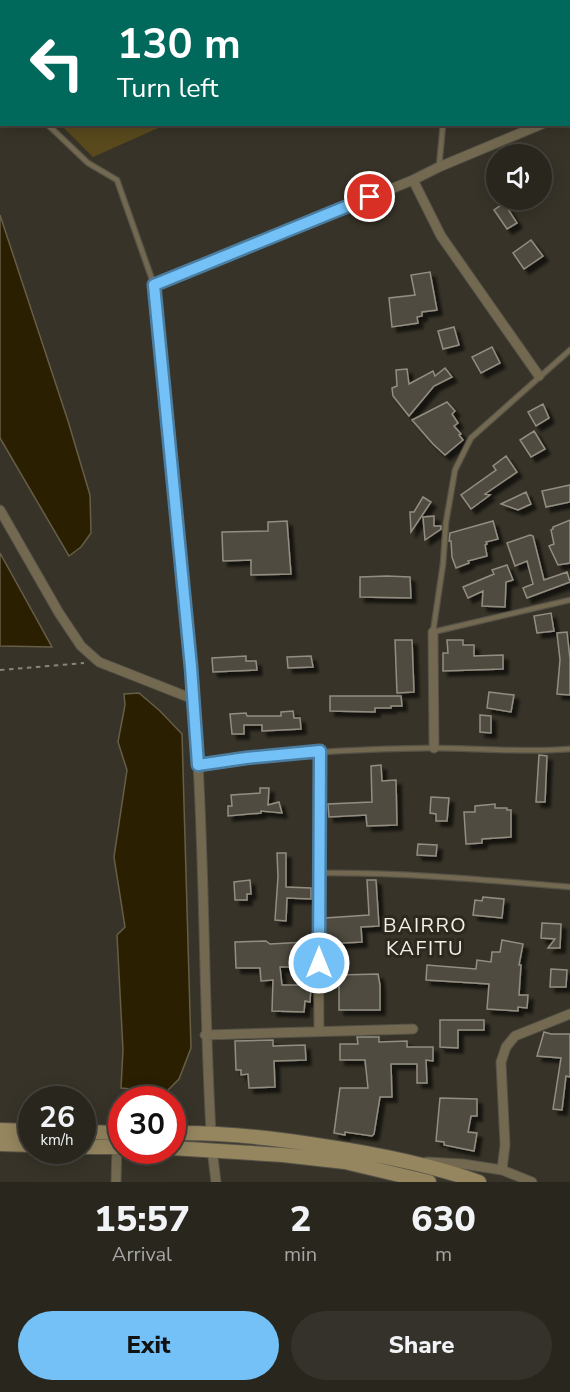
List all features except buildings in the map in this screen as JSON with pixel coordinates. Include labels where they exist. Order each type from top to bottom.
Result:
[{"type":"main road","points":[[0,1130],[18,1131]]},
{"type":"main road","points":[[186,1133],[211,1132],[289,1140],[412,1161],[479,1182]]},
{"type":"main road","points":[[0,1144],[18,1145]]},
{"type":"main road","points":[[186,1148],[345,1162],[429,1182]]},
{"type":"street","points":[[211,1132],[205,1035],[198,765],[194,699],[154,285],[413,180],[537,126]]},
{"type":"street","points":[[413,180],[441,236],[539,376]]},
{"type":"street","points":[[0,510],[59,613],[81,646],[99,662],[194,699]]},
{"type":"street","points":[[434,632],[434,748]]},
{"type":"street","points":[[320,751],[318,873],[320,1031]]},
{"type":"street","points":[[502,1170],[505,1144],[501,1062],[506,1047],[515,1036],[570,1014]]},
{"type":"street","points":[[205,1035],[413,1029]]},
{"type":"street","points":[[212,1149],[216,1182]]},
{"type":"street","points":[[412,1161],[463,1164],[502,1170],[532,1182]]},
{"type":"street","points":[[116,1182],[118,1164]]},
{"type":"lane","points":[[49,126],[88,162],[117,180],[154,285]]},
{"type":"lane","points":[[439,167],[443,126]]},
{"type":"lane","points":[[570,350],[471,438],[455,470],[446,522],[434,632],[570,600]]},
{"type":"lane","points":[[198,765],[320,751],[434,748],[537,752],[570,749]]},
{"type":"lane","points":[[318,873],[373,873],[570,887]]},
{"type":"path","points":[[0,670],[99,662]]},
{"type":"shaded area","points":[[62,126],[163,126],[93,157]]},
{"type":"shaded area","points":[[0,215],[90,495],[91,533],[81,547],[69,556],[0,438]]},
{"type":"shaded area","points":[[0,553],[52,647],[0,646]]},
{"type":"shaded area","points":[[139,693],[182,734],[191,1048],[179,1079],[172,1086],[121,1086],[123,1050],[117,935],[125,927],[114,857],[127,770],[118,742],[125,705],[124,694]]},
{"type":"district","name":"BAIRRO KAFITU","points":[[425,936]]},
{"type":"route","points":[[319,963],[320,751],[198,765],[191,667],[154,285],[370,197]]}]
